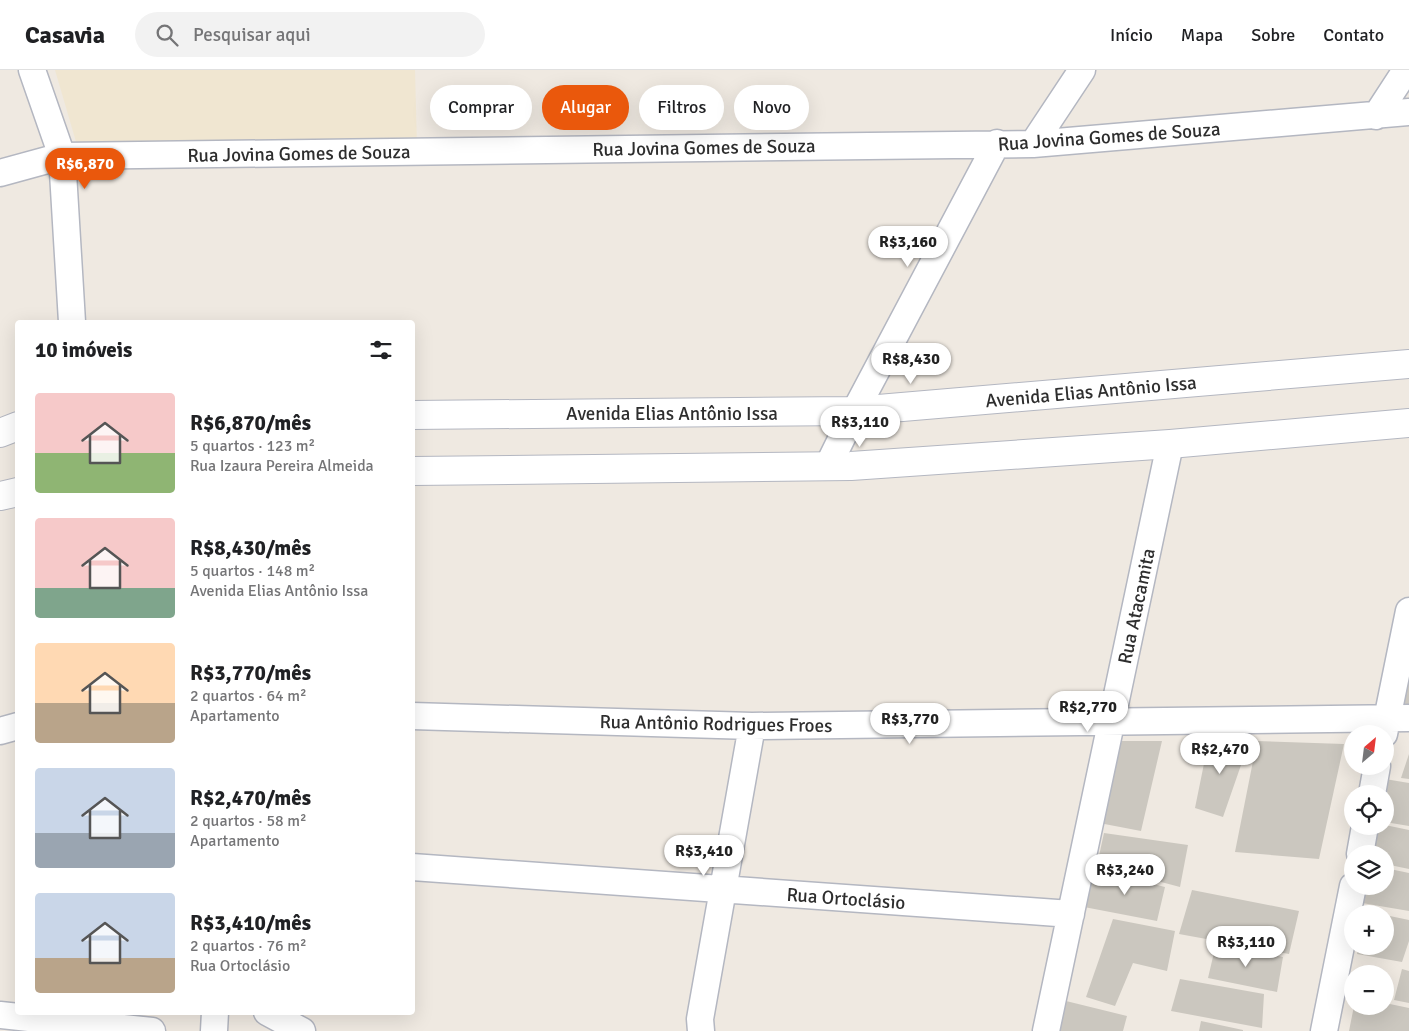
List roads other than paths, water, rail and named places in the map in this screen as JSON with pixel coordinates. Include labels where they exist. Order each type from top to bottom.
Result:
[{"type":"street","points":[[32,70],[62,156],[72,320]]},
{"type":"street","points":[[1033,144],[1082,70]]},
{"type":"street","points":[[1376,116],[1406,70]]},
{"type":"street","name":"Rua Jovina Gomes de Souza","points":[[0,173],[62,156],[1033,144],[1409,112]]},
{"type":"street","points":[[828,466],[855,411],[997,143]]},
{"type":"street","name":"Avenida Elias Antônio Issa","points":[[415,415],[855,411],[1409,364]]},
{"type":"street","points":[[415,471],[851,466],[1170,444],[1409,423]]},
{"type":"street","points":[[0,433],[15,427]]},
{"type":"street","name":"Rua Atacamita","points":[[1046,1031],[1170,444]]},
{"type":"street","points":[[0,496],[15,493]]},
{"type":"street","points":[[1393,723],[1409,611]]},
{"type":"street","name":"Rua Antônio Rodrigues Froes","points":[[415,716],[752,726],[1111,722],[1393,723]]},
{"type":"street","points":[[701,1031],[700,1019],[752,726]]},
{"type":"street","points":[[0,731],[15,727]]},
{"type":"street","name":"Rua Ortoclásio","points":[[415,867],[1071,914]]},
{"type":"street","points":[[1324,1031],[1351,895]]},
{"type":"street","points":[[0,1014],[152,1031]]},
{"type":"street","points":[[214,1031],[215,1015]]},
{"type":"street","points":[[273,1015],[302,1031]]}]
